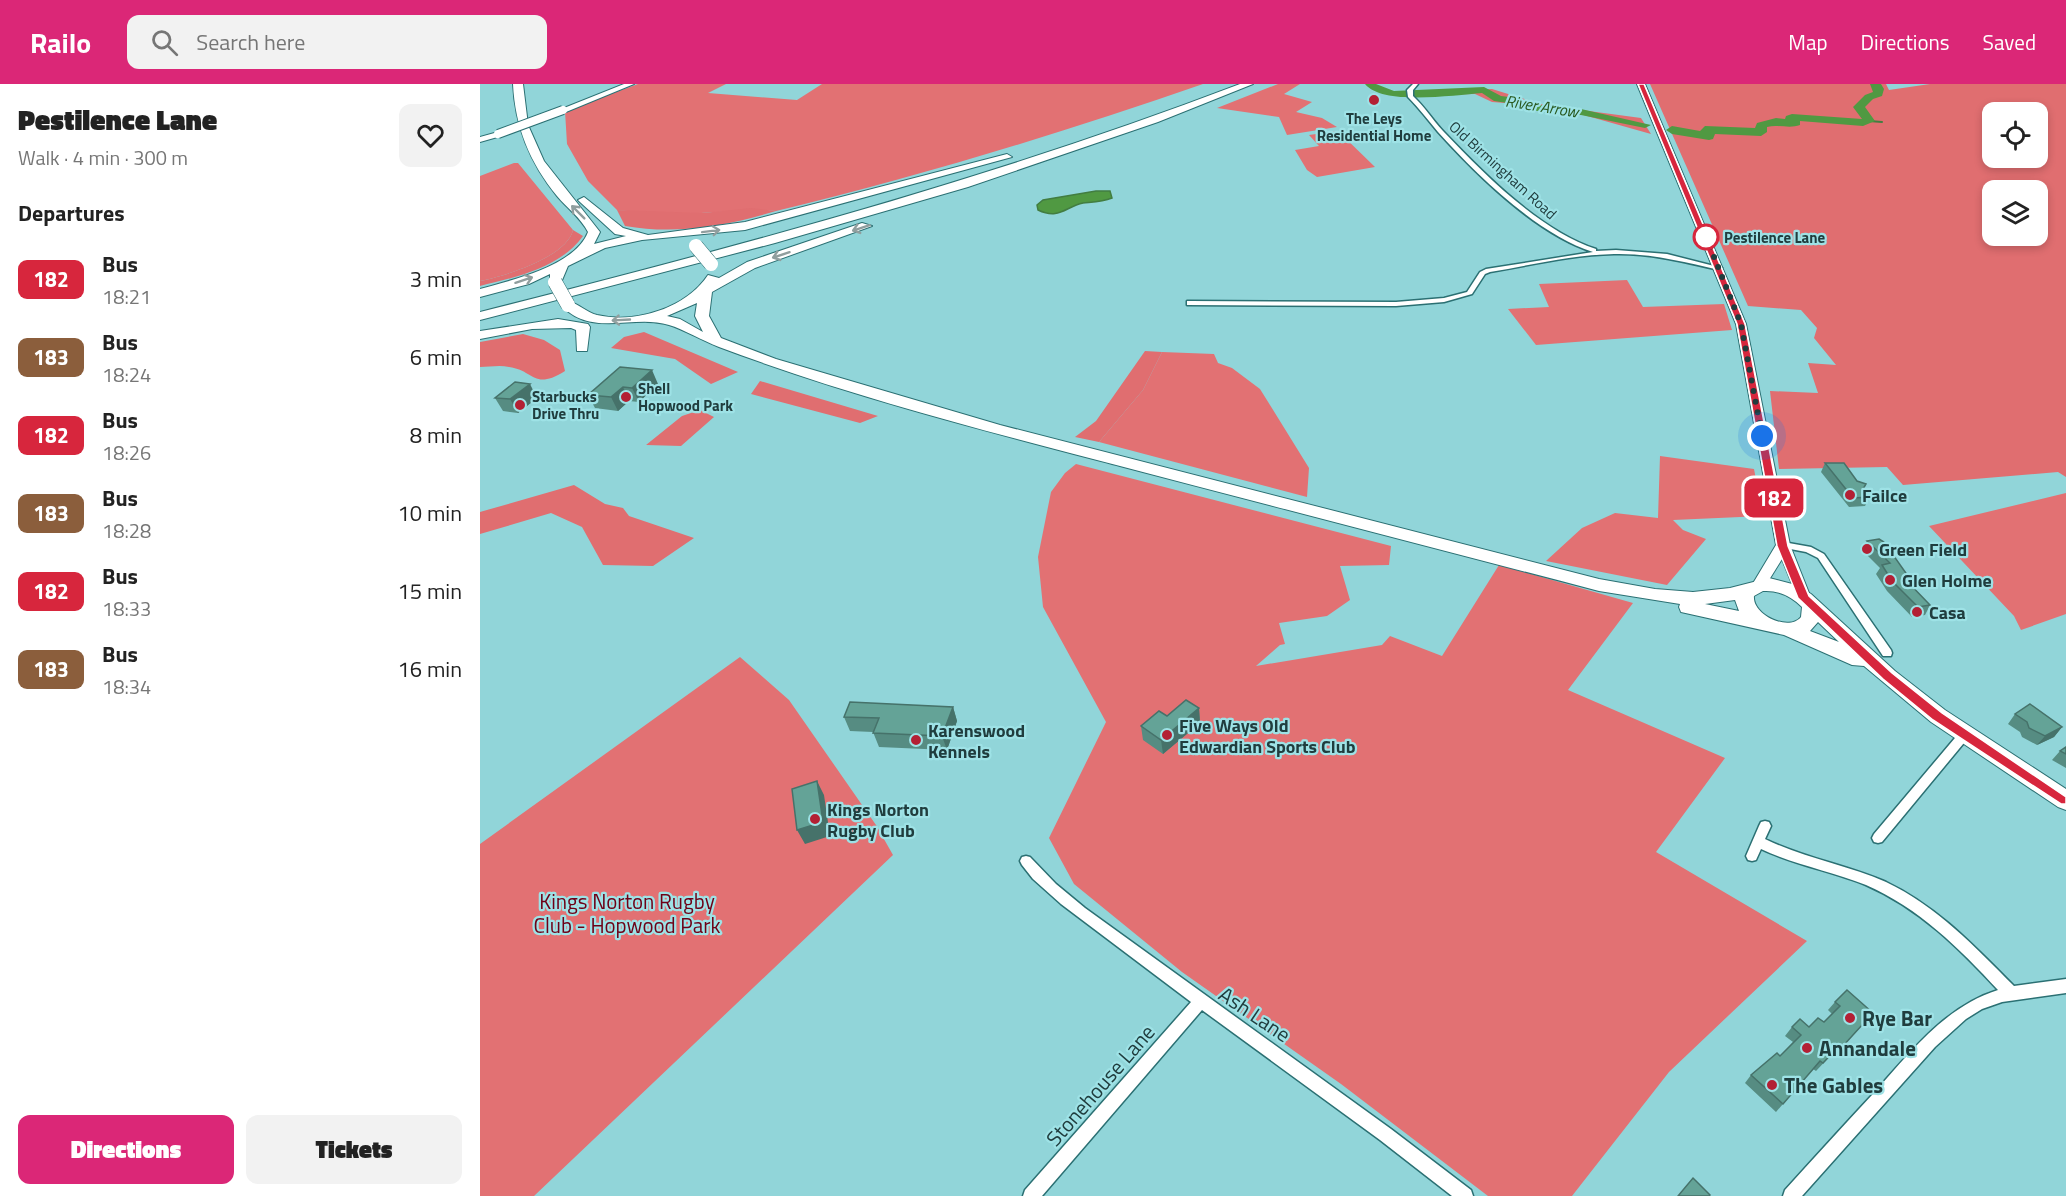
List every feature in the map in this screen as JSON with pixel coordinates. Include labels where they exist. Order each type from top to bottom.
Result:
[{"type":"highway","points":[[518,84],[522,124],[531,147],[544,172],[590,224],[594,232],[591,240],[555,275],[555,282],[568,305],[586,317]]},
{"type":"highway","points":[[530,84],[532,107],[538,130]]},
{"type":"highway","points":[[480,308],[670,260],[900,196],[1146,116],[1231,84]]},
{"type":"highway","points":[[480,335],[544,320],[586,317],[611,320],[647,317],[684,306],[751,265],[967,192],[1248,84]]},
{"type":"highway","points":[[480,293],[524,281],[598,247],[648,237],[745,226],[1030,150],[1146,116]]},
{"type":"highway","points":[[480,316],[752,246],[1093,142]]},
{"type":"highway","points":[[561,174],[572,188],[622,233],[677,239],[696,246],[711,264],[713,278],[707,291],[702,316],[714,339]]},
{"type":"highway","points":[[647,317],[675,322],[696,334],[771,362],[994,428],[1679,605],[1786,629],[1833,647],[1888,676]]},
{"type":"highway","points":[[480,335],[544,325],[577,325],[583,327],[582,348]]},
{"type":"highway","points":[[1651,596],[1714,599],[1754,587],[1775,585],[1792,590],[1888,676],[1964,735],[2066,801]]},
{"type":"highway","points":[[1754,587],[1744,596],[1746,609],[1764,623]]},
{"type":"highway","points":[[1786,629],[1800,628],[1808,624],[1813,615],[1807,602]]},
{"type":"main road","points":[[480,140],[630,84]]},
{"type":"main road","points":[[1641,84],[1741,324],[1782,546],[1807,602]]},
{"type":"main road","points":[[1754,587],[1782,546]]},
{"type":"street","name":"Old Birmingham Road","points":[[1416,84],[1410,94],[1445,136],[1525,209],[1571,244],[1604,253]]},
{"type":"street","points":[[1567,257],[1573,250],[1571,244]]},
{"type":"street","points":[[1190,303],[1355,305],[1444,300],[1470,294],[1482,273],[1488,270],[1604,253],[1667,256],[1719,268]]},
{"type":"street","points":[[1782,546],[1808,549],[1821,556],[1887,652]]},
{"type":"street","points":[[1878,838],[1964,735]]},
{"type":"street","points":[[1752,856],[1765,826]]},
{"type":"street","points":[[1759,842],[1781,854],[1885,887],[1924,911],[1953,935],[2010,992]]},
{"type":"street","name":"Ash Lane","points":[[1026,861],[1035,873],[1068,900],[1200,1002],[1402,1144],[1465,1196]]},
{"type":"street","points":[[1791,1196],[1930,1042],[1943,1034],[1964,1012],[1993,997],[2010,992],[2066,986]]},
{"type":"street","name":"Stonehouse Lane","points":[[1031,1196],[1200,1002]]},
{"type":"green space","points":[[638,84],[726,84],[708,93],[797,100],[822,84],[1203,84],[991,153],[776,211],[648,213],[617,210],[588,181],[567,144],[565,111]]},
{"type":"green space","points":[[1278,84],[1300,84],[1284,94],[1312,102],[1296,112],[1322,118],[1337,127],[1287,135],[1279,117],[1217,108]]},
{"type":"green space","points":[[1338,131],[1375,167],[1317,177],[1307,170],[1295,150],[1319,146],[1309,135]]},
{"type":"green space","points":[[518,163],[573,230],[568,240],[548,257],[519,270],[480,281],[480,176]]},
{"type":"green space","points":[[1627,280],[1643,307],[1724,304],[1732,330],[1536,345],[1508,309],[1549,307],[1539,284]]},
{"type":"green space","points":[[1162,352],[1214,354],[1218,363],[1232,368],[1260,389],[1309,468],[1307,497],[1099,442],[1143,390]]},
{"type":"green space","points":[[1660,456],[1754,469],[1763,516],[1673,520],[1683,530],[1706,539],[1667,585],[1546,561],[1582,528],[1615,513],[1658,518]]},
{"type":"green space","name":"Five Ways Old Edwardian Sports Club","points":[[1076,464],[1391,546],[1389,565],[1340,566],[1350,600],[1327,616],[1279,623],[1285,644],[1280,645],[1256,666],[1382,645],[1390,636],[1442,656],[1499,565],[1633,603],[1568,690],[1725,758],[1656,852],[1807,941],[1669,1072],[1572,1196],[1488,1196],[1341,1084],[1182,972],[1074,884],[1049,838],[1106,722],[1043,607],[1038,557],[1051,492],[1065,473]]},
{"type":"green space","points":[[2066,493],[2066,614],[2021,630],[2014,616],[1929,526]]},
{"type":"green space","name":"Kings Norton Rugby Club - Hopwood Park","points":[[740,657],[789,700],[876,825],[893,855],[534,1196],[480,1196],[480,844]]},
{"type":"shaded area","points":[[1650,84],[1886,84],[1889,90],[1930,84],[2066,84],[2066,477],[2058,472],[1903,485],[1887,467],[1779,469],[1770,391],[1818,393],[1808,363],[1836,365],[1814,338],[1817,328],[1801,310],[1748,306]]},
{"type":"shaded area","points":[[1492,89],[1544,105],[1641,118],[1651,134],[1580,114],[1518,108],[1505,103],[1492,102],[1475,94],[1418,95],[1416,91]]},
{"type":"shaded area","points":[[1096,191],[1110,191],[1112,198],[1083,203],[1051,214],[1038,210],[1037,205],[1043,200]]},
{"type":"shaded area","points":[[751,208],[776,211],[720,225],[663,230],[625,226],[617,210],[703,213]]},
{"type":"shaded area","points":[[573,230],[583,236],[573,247],[550,264],[480,286],[480,281],[519,270],[548,257],[568,240]]},
{"type":"shaded area","points":[[644,332],[738,372],[711,384],[675,359],[611,348],[624,337]]},
{"type":"shaded area","points":[[523,334],[544,340],[560,350],[565,371],[554,377],[540,379],[509,367],[480,367],[480,342]]},
{"type":"shaded area","points":[[1145,351],[1162,352],[1143,390],[1099,442],[1075,437],[1096,421]]},
{"type":"shaded area","points":[[760,381],[878,416],[860,423],[751,394]]},
{"type":"shaded area","points":[[700,410],[714,417],[681,446],[646,445],[682,416]]},
{"type":"shaded area","points":[[574,485],[605,504],[623,508],[629,516],[694,538],[653,566],[603,565],[582,527],[551,513],[480,534],[480,512]]},
{"type":"building","points":[[620,367],[652,370],[632,388],[623,387],[611,397],[588,395]]},
{"type":"building","points":[[515,382],[530,384],[510,399],[495,398]]},
{"type":"building","points":[[1825,463],[1844,463],[1857,481],[1866,484],[1863,489],[1870,497],[1853,498]]},
{"type":"building","points":[[1879,539],[1884,542],[1908,576],[1903,577],[1930,605],[1918,607],[1892,581],[1882,565],[1890,563],[1867,541]]},
{"type":"building","points":[[1186,700],[1199,708],[1161,740],[1141,726],[1159,711],[1167,716]]},
{"type":"building","points":[[850,702],[953,707],[942,736],[873,733],[879,718],[844,717]]},
{"type":"building","points":[[2030,704],[2062,727],[2045,736],[2029,728],[2027,722],[2015,714]]},
{"type":"building","points":[[817,781],[823,822],[797,830],[792,789]]},
{"type":"building","points":[[1847,990],[1873,1013],[1843,1046],[1841,1044],[1823,1063],[1820,1061],[1783,1104],[1751,1075],[1777,1053],[1780,1056],[1801,1035],[1792,1027],[1800,1019],[1809,1027],[1818,1018],[1824,1022],[1840,1006],[1835,1002]]},
{"type":"building","points":[[1693,1178],[1710,1195],[1709,1196],[1678,1196]]},
{"type":"waterway","name":"River Arrow","points":[[1370,84],[1374,88],[1393,94],[1484,90],[1498,99],[1517,101],[1527,106],[1560,112],[1581,112],[1645,125]]},
{"type":"waterway","name":"River Arrow","points":[[1672,130],[1709,136],[1705,130],[1761,132],[1761,125],[1776,121],[1796,123],[1790,118],[1792,117],[1863,123],[1869,121],[1859,107],[1869,97],[1878,94],[1879,89],[1875,84]]},
{"type":"waterway","points":[[1869,121],[1882,122]]},
{"type":"bus line","name":"182","points":[[1641,84],[1741,324],[1782,546],[1804,598],[1811,607],[1888,676],[1938,716],[2021,774],[2066,801]]},
{"type":"place","name":"The Leys Residential Home","points":[[1374,100]]},
{"type":"place","name":"Pestilence Lane","points":[[1706,237]]},
{"type":"place","name":"Shell Hopwood Park","points":[[626,397]]},
{"type":"place","name":"Starbucks Drive Thru","points":[[520,405]]},
{"type":"place","name":"Failce","points":[[1850,495]]},
{"type":"place","name":"Green Field","points":[[1867,549]]},
{"type":"place","name":"Glen Holme","points":[[1890,580]]},
{"type":"place","name":"Casa","points":[[1917,612]]},
{"type":"place","name":"Five Ways Old Edwardian Sports Club","points":[[1167,735]]},
{"type":"place","name":"Karenswood Kennels","points":[[916,740]]},
{"type":"place","name":"Kings Norton Rugby Club","points":[[815,819]]},
{"type":"place","name":"Rye Bar","points":[[1850,1018]]},
{"type":"place","name":"Annandale","points":[[1807,1048]]},
{"type":"place","name":"The Gables","points":[[1772,1085]]},
{"type":"route","points":[[1706,237],[1741,324],[1762,436]]}]
